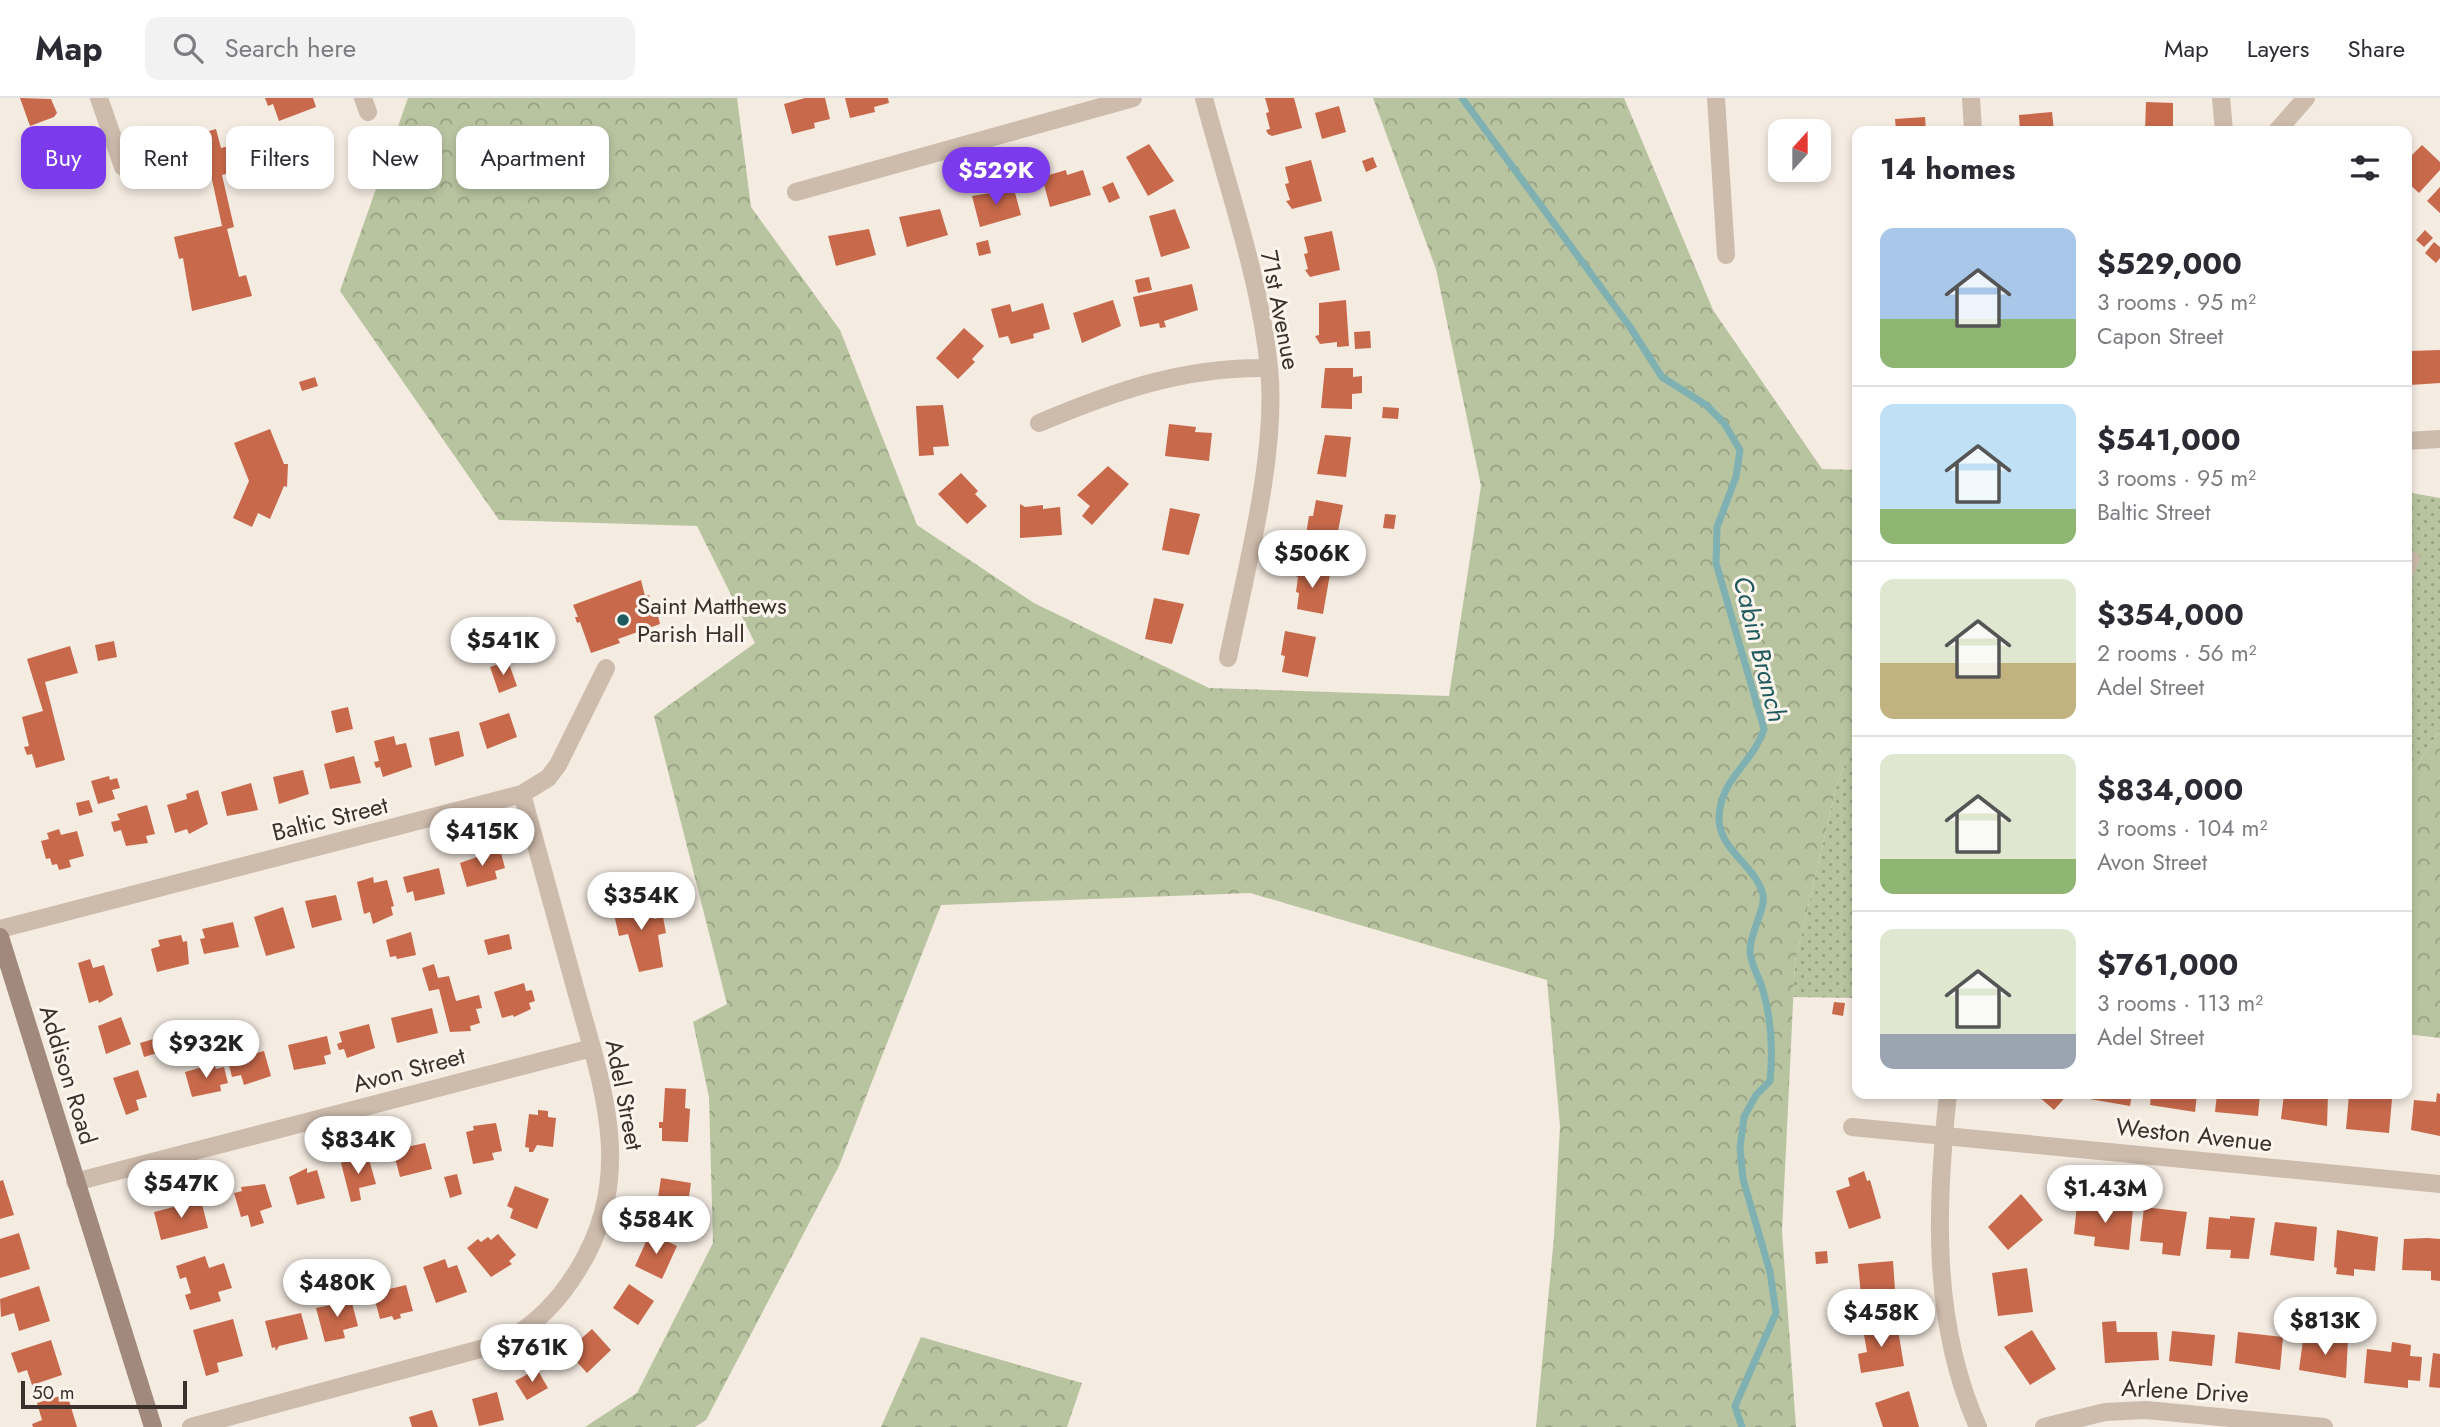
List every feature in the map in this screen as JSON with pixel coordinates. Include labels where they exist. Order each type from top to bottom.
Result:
[{"type":"main road","name":"Addison Road","points":[[0,937],[153,1427]]},
{"type":"street","points":[[100,98],[120,158]]},
{"type":"street","points":[[796,192],[1133,98]]},
{"type":"street","name":"71st Avenue","points":[[1204,98],[1247,258],[1269,368],[1265,462],[1228,659]]},
{"type":"street","points":[[1716,98],[1726,254]]},
{"type":"street","points":[[1970,98],[1973,126]]},
{"type":"street","points":[[2221,98],[2224,126]]},
{"type":"street","points":[[2281,126],[2306,98]]},
{"type":"street","points":[[1039,423],[1099,398],[1162,378],[1233,368],[1269,368]]},
{"type":"street","points":[[2412,441],[2440,439]]},
{"type":"street","name":"Baltic Street","points":[[0,929],[522,794],[548,778],[558,765],[606,667]]},
{"type":"street","name":"Adel Street","points":[[191,1427],[479,1352],[516,1336],[545,1312],[571,1282],[588,1253],[607,1203],[612,1167],[611,1142],[592,1048],[522,794]]},
{"type":"street","name":"Avon Street","points":[[75,1182],[592,1048]]},
{"type":"street","points":[[1947,1099],[1943,1135],[1941,1280],[1956,1365],[1978,1427]]},
{"type":"street","name":"Weston Avenue","points":[[1852,1127],[2440,1184]]},
{"type":"street","name":"Arlene Drive","points":[[2045,1427],[2081,1416],[2135,1410],[2172,1410],[2324,1427]]},
{"type":"green space","points":[[408,98],[737,98],[751,207],[840,330],[917,525],[1034,603],[1209,688],[1449,696],[1481,486],[1436,269],[1373,98],[1624,98],[1713,310],[1822,469],[1852,470],[1852,746],[1837,784],[1795,962],[1782,1231],[1796,1427],[1536,1427],[1554,1237],[1560,1126],[1547,980],[1250,893],[941,905],[839,1166],[706,1420],[695,1427],[585,1427],[637,1393],[713,1243],[709,1097],[693,1022],[727,1004],[654,716],[755,643],[697,526],[499,520],[340,291],[376,189],[442,189],[442,126],[398,126]]},
{"type":"green space","points":[[2412,493],[2440,498],[2440,730],[2412,773]]},
{"type":"green space","points":[[2440,730],[2440,1038],[2412,1035],[2412,773]]},
{"type":"green space","points":[[1852,746],[1852,998],[1793,997],[1795,962],[1837,784]]},
{"type":"green space","points":[[921,1337],[1082,1383],[1067,1427],[881,1427]]},
{"type":"building","points":[[20,98],[51,99],[57,113],[54,117],[30,126]]},
{"type":"building","points":[[265,98],[313,98],[316,107],[279,121],[273,104],[268,106]]},
{"type":"building","points":[[805,98],[825,98],[830,119],[814,123],[815,128],[792,134],[784,104]]},
{"type":"building","points":[[845,98],[888,98],[889,103],[874,107],[875,112],[850,118]]},
{"type":"building","points":[[1265,98],[1294,98],[1302,128],[1272,136],[1268,134],[1266,130],[1270,129],[1266,113],[1269,112]]},
{"type":"building","points":[[2146,102],[2173,103],[2173,126],[2145,126]]},
{"type":"building","points":[[1339,106],[1346,132],[1322,139],[1315,113]]},
{"type":"building","points":[[2052,112],[2053,126],[2020,126],[2019,115]]},
{"type":"building","points":[[1925,117],[1926,126],[1896,126],[1895,119]]},
{"type":"building","points":[[216,129],[221,148],[226,147],[226,174],[222,175],[234,227],[227,229],[239,277],[246,275],[252,296],[192,311],[183,258],[179,259],[174,237],[222,226],[212,180],[212,130]]},
{"type":"building","points":[[1149,144],[1174,181],[1148,196],[1126,157]]},
{"type":"building","points":[[2422,145],[2440,162],[2440,170],[2419,193],[2412,187],[2412,155]]},
{"type":"building","points":[[1373,157],[1377,167],[1366,172],[1362,161]]},
{"type":"building","points":[[1311,160],[1322,201],[1292,209],[1286,201],[1290,200],[1285,184],[1289,183],[1285,167]]},
{"type":"building","points":[[1066,170],[1067,175],[1083,170],[1091,195],[1050,207],[1042,177]]},
{"type":"building","points":[[1113,182],[1120,198],[1109,203],[1102,187]]},
{"type":"building","points":[[2440,187],[2440,213],[2427,201]]},
{"type":"building","points":[[1014,189],[1021,215],[980,227],[972,196]]},
{"type":"building","points":[[940,209],[948,235],[907,247],[899,217]]},
{"type":"building","points":[[1175,209],[1190,248],[1161,257],[1149,216]]},
{"type":"building","points":[[869,229],[876,255],[836,266],[828,236]]},
{"type":"building","points":[[2425,230],[2433,238],[2424,247],[2416,240]]},
{"type":"building","points":[[1332,231],[1340,270],[1310,277],[1305,270],[1308,269],[1304,254],[1308,253],[1304,237]]},
{"type":"building","points":[[988,240],[991,253],[979,256],[976,243]]},
{"type":"building","points":[[2434,242],[2440,247],[2440,258],[2436,263],[2425,253]]},
{"type":"building","points":[[1149,277],[1152,290],[1138,293],[1135,280]]},
{"type":"building","points":[[1192,284],[1198,310],[1164,321],[1166,327],[1160,328],[1159,323],[1140,327],[1133,297]]},
{"type":"building","points":[[1113,300],[1121,326],[1082,343],[1073,313]]},
{"type":"building","points":[[1346,300],[1349,346],[1337,347],[1337,342],[1320,344],[1315,336],[1319,335],[1319,303]]},
{"type":"building","points":[[1043,303],[1050,329],[1033,334],[1034,338],[1011,344],[1008,336],[999,338],[991,309],[1010,304],[1012,312]]},
{"type":"building","points":[[964,328],[984,346],[972,359],[975,362],[958,379],[936,358]]},
{"type":"building","points":[[1370,331],[1371,348],[1355,349],[1354,332]]},
{"type":"building","points":[[2440,350],[2440,383],[2412,385],[2412,351]]},
{"type":"building","points":[[1325,368],[1353,368],[1353,377],[1362,376],[1362,393],[1352,394],[1352,409],[1321,408]]},
{"type":"building","points":[[315,377],[318,386],[302,391],[299,382]]},
{"type":"building","points":[[943,405],[949,446],[933,447],[934,455],[919,456],[916,406]]},
{"type":"building","points":[[1383,407],[1399,408],[1398,419],[1382,418]]},
{"type":"building","points":[[1169,424],[1196,427],[1195,432],[1212,433],[1209,461],[1165,456]]},
{"type":"building","points":[[270,429],[284,464],[288,464],[287,487],[284,486],[270,519],[258,513],[252,527],[233,518],[249,481],[234,443]]},
{"type":"building","points":[[1325,435],[1351,437],[1346,477],[1317,474]]},
{"type":"building","points":[[1108,466],[1129,484],[1092,525],[1082,516],[1090,506],[1077,495]]},
{"type":"building","points":[[961,473],[978,491],[975,494],[987,506],[967,524],[938,494]]},
{"type":"building","points":[[1316,500],[1343,505],[1335,547],[1305,541],[1309,516],[1313,516]]},
{"type":"building","points":[[1020,504],[1025,507],[1043,505],[1043,509],[1060,507],[1062,535],[1020,538]]},
{"type":"building","points":[[1170,508],[1200,514],[1189,555],[1162,550]]},
{"type":"building","points":[[1385,514],[1396,515],[1394,529],[1383,528]]},
{"type":"building","points":[[1300,568],[1330,574],[1323,614],[1297,609],[1299,593],[1296,592],[1298,577],[1295,576]]},
{"type":"building","points":[[641,580],[645,596],[649,595],[652,603],[655,602],[660,624],[618,639],[620,643],[591,653],[580,622],[577,623],[575,617],[578,617],[573,605]]},
{"type":"building","points":[[1154,598],[1184,604],[1172,644],[1145,639]]},
{"type":"building","points":[[1285,631],[1316,637],[1308,677],[1282,672],[1285,656],[1281,655]]},
{"type":"building","points":[[114,641],[117,657],[98,661],[95,645]]},
{"type":"building","points":[[70,646],[78,673],[45,682],[65,760],[36,768],[32,754],[27,755],[24,747],[29,746],[22,717],[43,711],[27,659]]},
{"type":"building","points":[[508,661],[517,686],[499,693],[490,667]]},
{"type":"building","points":[[348,707],[353,729],[336,733],[331,711]]},
{"type":"building","points":[[509,713],[517,737],[487,749],[479,723]]},
{"type":"building","points":[[459,731],[464,756],[435,766],[429,738]]},
{"type":"building","points":[[394,736],[396,745],[406,743],[412,767],[383,777],[380,767],[376,768],[374,762],[379,761],[374,741]]},
{"type":"building","points":[[354,756],[361,783],[330,789],[324,764]]},
{"type":"building","points":[[303,770],[309,794],[279,804],[273,777]]},
{"type":"building","points":[[109,776],[110,780],[117,778],[120,788],[112,790],[115,799],[98,804],[91,781]]},
{"type":"building","points":[[251,783],[258,810],[227,816],[221,792]]},
{"type":"building","points":[[198,790],[208,824],[189,834],[187,829],[175,833],[167,805],[187,799],[186,794]]},
{"type":"building","points":[[89,800],[93,812],[79,816],[76,803]]},
{"type":"building","points":[[147,805],[155,834],[146,836],[148,843],[126,846],[121,830],[114,832],[111,822],[120,820],[117,814]]},
{"type":"building","points":[[59,829],[61,835],[77,831],[84,856],[69,860],[71,867],[59,870],[57,864],[52,865],[50,858],[46,859],[41,841],[49,839],[47,833]]},
{"type":"building","points":[[500,849],[505,868],[495,871],[497,879],[467,887],[460,863]]},
{"type":"building","points":[[439,868],[445,894],[415,901],[413,891],[407,893],[403,877]]},
{"type":"building","points":[[373,877],[374,883],[387,880],[394,906],[391,907],[393,915],[373,924],[370,912],[364,914],[357,882]]},
{"type":"building","points":[[336,895],[342,920],[312,928],[305,901]]},
{"type":"building","points":[[649,898],[654,919],[663,917],[666,933],[658,935],[663,967],[639,972],[628,934],[619,936],[612,906]]},
{"type":"building","points":[[283,907],[295,948],[266,956],[254,917]]},
{"type":"building","points":[[233,922],[239,947],[204,954],[200,939],[205,938],[202,929]]},
{"type":"building","points":[[411,932],[416,955],[397,959],[396,956],[390,957],[386,940]]},
{"type":"building","points":[[509,934],[512,949],[488,955],[484,940]]},
{"type":"building","points":[[181,935],[183,942],[187,941],[189,964],[157,972],[151,949],[160,946],[158,940]]},
{"type":"building","points":[[90,959],[93,968],[104,965],[113,995],[99,1003],[98,1000],[89,1003],[78,963]]},
{"type":"building","points":[[434,964],[438,978],[449,976],[456,1001],[479,995],[482,1008],[476,1009],[480,1023],[470,1026],[471,1031],[450,1032],[439,989],[429,991],[422,968]]},
{"type":"building","points":[[524,983],[526,991],[532,990],[535,1001],[529,1003],[531,1009],[514,1017],[502,1018],[494,992]]},
{"type":"building","points":[[1834,1002],[1845,1003],[1843,1016],[1832,1014]]},
{"type":"building","points":[[432,1008],[438,1033],[397,1043],[391,1018]]},
{"type":"building","points":[[121,1017],[131,1044],[106,1054],[98,1026]]},
{"type":"building","points":[[369,1024],[375,1048],[347,1058],[344,1049],[339,1050],[337,1044],[342,1042],[339,1032]]},
{"type":"building","points":[[327,1036],[331,1054],[324,1056],[326,1064],[294,1070],[288,1045]]},
{"type":"building","points":[[160,1037],[164,1051],[144,1057],[140,1043]]},
{"type":"building","points":[[237,1050],[239,1058],[264,1051],[271,1076],[244,1085],[241,1075],[232,1077],[226,1053]]},
{"type":"building","points":[[214,1064],[216,1069],[224,1067],[228,1083],[220,1085],[221,1091],[192,1097],[185,1072]]},
{"type":"building","points":[[138,1070],[147,1097],[136,1100],[139,1110],[126,1115],[113,1078]]},
{"type":"building","points":[[665,1088],[686,1089],[685,1108],[690,1109],[688,1142],[662,1141],[659,1122],[663,1122]]},
{"type":"building","points":[[2437,1093],[2440,1094],[2440,1136],[2411,1130],[2414,1100],[2436,1102]]},
{"type":"building","points":[[2042,1099],[2064,1099],[2054,1110]]},
{"type":"building","points":[[2090,1099],[2131,1099],[2130,1106]]},
{"type":"building","points":[[2151,1099],[2196,1099],[2195,1112],[2150,1105]]},
{"type":"building","points":[[2216,1099],[2260,1099],[2258,1116],[2215,1112]]},
{"type":"building","points":[[2283,1099],[2328,1099],[2327,1126],[2281,1119]]},
{"type":"building","points":[[2349,1099],[2392,1099],[2389,1133],[2346,1129]]},
{"type":"building","points":[[538,1110],[548,1111],[548,1117],[556,1118],[553,1147],[537,1145],[533,1152],[529,1152],[529,1148],[525,1147],[529,1114],[538,1115]]},
{"type":"building","points":[[496,1123],[502,1151],[492,1153],[494,1160],[473,1164],[466,1132],[474,1130],[473,1126]]},
{"type":"building","points":[[425,1143],[432,1169],[400,1177],[393,1150]]},
{"type":"building","points":[[357,1155],[358,1159],[368,1156],[376,1184],[359,1188],[361,1200],[351,1202],[341,1163]]},
{"type":"building","points":[[307,1168],[307,1173],[317,1170],[325,1198],[297,1205],[289,1177]]},
{"type":"building","points":[[1864,1171],[1867,1181],[1870,1180],[1881,1218],[1849,1229],[1836,1191],[1850,1186],[1848,1178]]},
{"type":"building","points":[[457,1174],[462,1194],[450,1198],[444,1177]]},
{"type":"building","points":[[661,1178],[691,1183],[686,1216],[656,1211]]},
{"type":"building","points":[[3,1180],[14,1215],[0,1219],[0,1181]]},
{"type":"building","points":[[265,1184],[272,1207],[260,1211],[264,1223],[251,1227],[248,1215],[241,1217],[234,1193],[242,1191],[241,1187]]},
{"type":"building","points":[[515,1186],[549,1199],[537,1229],[510,1218],[513,1209],[507,1206]]},
{"type":"building","points":[[2021,1194],[2043,1220],[2008,1250],[1988,1227]]},
{"type":"building","points":[[201,1200],[208,1228],[161,1240],[154,1212]]},
{"type":"building","points":[[2099,1203],[2133,1209],[2129,1250],[2094,1246],[2095,1237],[2074,1234],[2077,1204],[2099,1206]]},
{"type":"building","points":[[2144,1207],[2187,1212],[2180,1256],[2162,1254],[2163,1243],[2140,1241]]},
{"type":"building","points":[[2230,1216],[2255,1218],[2249,1259],[2230,1258],[2231,1250],[2206,1249],[2209,1217],[2230,1219]]},
{"type":"building","points":[[2275,1222],[2317,1227],[2314,1261],[2270,1255]]},
{"type":"building","points":[[2337,1230],[2378,1237],[2375,1271],[2354,1269],[2354,1276],[2336,1274],[2337,1268],[2334,1267]]},
{"type":"building","points":[[19,1233],[30,1269],[0,1278],[0,1239]]},
{"type":"building","points":[[650,1233],[677,1246],[662,1279],[635,1266]]},
{"type":"building","points":[[498,1234],[516,1255],[509,1261],[512,1264],[491,1277],[467,1248],[478,1239],[481,1242],[488,1237],[491,1240]]},
{"type":"building","points":[[2404,1239],[2440,1239],[2440,1281],[2431,1280],[2431,1271],[2402,1270]]},
{"type":"building","points":[[1827,1251],[1828,1263],[1816,1264],[1815,1252]]},
{"type":"building","points":[[205,1256],[209,1268],[224,1263],[232,1288],[218,1292],[221,1301],[190,1310],[185,1295],[191,1293],[186,1277],[180,1279],[176,1266]]},
{"type":"building","points":[[445,1259],[448,1268],[457,1265],[467,1292],[436,1303],[423,1267]]},
{"type":"building","points":[[1893,1261],[1896,1304],[1862,1306],[1858,1264]]},
{"type":"building","points":[[2027,1268],[2033,1312],[1998,1316],[1992,1273]]},
{"type":"building","points":[[316,1275],[319,1287],[305,1290],[302,1279]]},
{"type":"building","points":[[629,1284],[654,1301],[638,1325],[613,1308]]},
{"type":"building","points":[[406,1285],[413,1311],[400,1314],[401,1318],[394,1320],[392,1316],[380,1319],[373,1293]]},
{"type":"building","points":[[39,1286],[50,1321],[19,1331],[14,1313],[1,1317],[0,1299]]},
{"type":"building","points":[[325,1287],[328,1296],[308,1302],[305,1293]]},
{"type":"building","points":[[351,1299],[358,1326],[343,1330],[345,1338],[325,1342],[316,1308],[331,1305],[330,1301],[335,1300],[335,1303]]},
{"type":"building","points":[[2323,1306],[2349,1308],[2348,1315],[2322,1315]]},
{"type":"building","points":[[301,1313],[308,1339],[279,1346],[276,1351],[275,1347],[272,1348],[265,1321]]},
{"type":"building","points":[[233,1319],[243,1356],[217,1363],[219,1372],[206,1376],[193,1330]]},
{"type":"building","points":[[2116,1321],[2117,1332],[2157,1332],[2159,1360],[2105,1363],[2102,1322]]},
{"type":"building","points":[[1897,1324],[1904,1366],[1861,1373],[1858,1354],[1867,1352],[1863,1329]]},
{"type":"building","points":[[592,1329],[611,1350],[587,1373],[567,1351]]},
{"type":"building","points":[[2032,1330],[2056,1369],[2030,1385],[2004,1347]]},
{"type":"building","points":[[2172,1331],[2215,1335],[2212,1366],[2169,1361]]},
{"type":"building","points":[[2238,1332],[2283,1337],[2280,1370],[2235,1363]]},
{"type":"building","points":[[2323,1336],[2348,1339],[2346,1378],[2299,1370],[2303,1340],[2322,1342]]},
{"type":"building","points":[[51,1340],[62,1375],[32,1385],[27,1370],[18,1373],[11,1353]]},
{"type":"building","points":[[2392,1342],[2411,1345],[2410,1356],[2422,1357],[2420,1381],[2408,1380],[2408,1388],[2364,1383],[2367,1349],[2391,1352]]},
{"type":"building","points":[[2433,1353],[2440,1354],[2440,1388],[2429,1387]]},
{"type":"building","points":[[537,1369],[548,1388],[527,1400],[515,1381]]},
{"type":"building","points":[[1909,1391],[1919,1427],[1883,1427],[1875,1403]]},
{"type":"building","points":[[497,1392],[504,1420],[479,1426],[472,1399]]},
{"type":"building","points":[[67,1394],[77,1427],[33,1427],[32,1424],[42,1420],[37,1403]]},
{"type":"building","points":[[432,1410],[438,1427],[412,1427],[409,1417]]},
{"type":"waterway","name":"Cabin Branch","points":[[1462,98],[1630,327],[1662,377],[1706,405],[1724,423],[1740,450],[1736,477],[1717,527],[1716,563],[1764,729],[1753,752],[1725,791],[1719,817],[1724,839],[1753,875],[1763,895],[1750,951],[1762,986],[1770,1024],[1770,1081],[1756,1095],[1744,1117],[1740,1148],[1743,1179],[1770,1272],[1776,1313],[1735,1406],[1742,1427]]},
{"type":"place","name":"Saint Matthews Parish Hall","points":[[623,620]]}]
